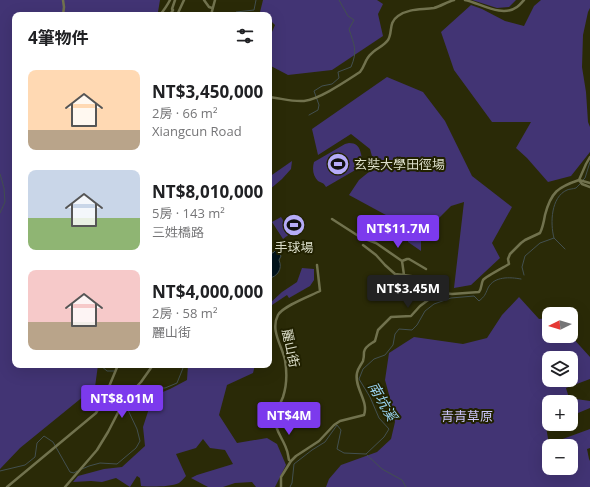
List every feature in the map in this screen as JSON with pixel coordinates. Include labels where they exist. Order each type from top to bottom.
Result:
[{"type":"street","points":[[63,0],[63,12]]},
{"type":"street","points":[[162,12],[170,0]]},
{"type":"street","points":[[171,12],[175,0]]},
{"type":"street","points":[[180,12],[184,0]]},
{"type":"street","points":[[204,0],[212,8]]},
{"type":"street","points":[[211,12],[215,0]]},
{"type":"street","points":[[272,98],[305,101],[332,89],[360,72],[369,55],[387,41],[391,25],[398,16],[408,11],[435,8],[454,0]]},
{"type":"street","points":[[465,0],[495,10],[508,11],[517,7],[524,0]]},
{"type":"street","points":[[167,6],[176,12]]},
{"type":"street","points":[[581,181],[586,164],[590,157]]},
{"type":"street","points":[[581,181],[590,187]]},
{"type":"street","points":[[281,487],[281,477],[296,456],[319,441],[334,425],[340,421],[364,415],[366,410],[357,382],[358,368],[364,360],[365,349],[375,341],[378,330],[388,320],[392,317],[411,316],[429,299],[441,293],[452,294],[479,292],[486,277],[509,264],[508,259],[510,254],[525,240],[540,233],[549,203],[557,191],[564,185],[581,181],[590,183]]},
{"type":"street","points":[[332,219],[360,237],[376,244],[402,261],[404,275]]},
{"type":"street","points":[[363,245],[376,255],[395,274],[430,279],[435,295]]},
{"type":"street","points":[[402,261],[407,258],[426,269]]},
{"type":"street","name":"麗山街","points":[[286,470],[288,456],[287,450],[276,426],[275,418],[284,394],[286,375],[285,360],[277,336],[276,322],[278,315],[282,310],[320,291],[317,265]]},
{"type":"street","points":[[7,487],[96,413],[103,402],[117,368]]},
{"type":"street","points":[[65,487],[97,450],[125,399],[141,382],[150,368]]},
{"type":"street","name":"麗山街","points":[[288,456],[289,460],[291,461]]},
{"type":"green space","points":[[0,0],[160,0],[158,12],[12,12],[12,368],[98,368],[95,387],[20,448],[0,469]]},
{"type":"green space","points":[[263,0],[377,0],[383,4],[378,14],[383,36],[332,70],[288,75],[272,67],[272,32],[275,25],[272,22],[272,12],[260,12]]},
{"type":"green space","points":[[472,0],[516,0],[509,7],[497,8]]},
{"type":"green space","points":[[541,0],[590,0],[590,8],[583,35],[582,67],[586,92],[588,122],[590,127],[590,152],[571,176],[548,182],[516,148],[531,122],[492,122],[454,70],[441,32],[471,5],[505,21],[524,26],[534,6]]},
{"type":"green space","points":[[387,77],[423,92],[445,121],[472,176],[512,207],[492,243],[500,258],[471,285],[454,288],[464,202],[451,206],[421,236],[421,251],[408,242],[408,227],[349,195],[359,180],[375,167],[370,149],[351,134],[318,155],[312,129]]},
{"type":"green space","name":"玄奘大學田徑場","points":[[349,143],[357,145],[364,165],[326,187],[318,181],[314,175],[314,162]]},
{"type":"green space","points":[[292,161],[291,169],[272,187],[272,175]]},
{"type":"green space","points":[[281,217],[291,233],[283,239],[272,222]]},
{"type":"green space","points":[[302,268],[314,269],[314,280],[310,286],[289,298],[287,295],[272,305],[272,301],[282,292],[297,282]]},
{"type":"green space","name":"青青草原","points":[[519,297],[539,319],[542,319],[542,343],[577,343],[590,357],[590,379],[578,384],[578,351],[542,351],[542,387],[569,387],[566,388],[568,395],[542,395],[542,431],[547,431],[548,439],[542,439],[542,475],[578,475],[578,439],[563,439],[590,429],[590,448],[587,449],[590,461],[590,487],[326,487],[329,479],[341,465],[377,452],[391,439],[395,422],[385,380],[389,353],[414,337],[463,344],[487,338],[502,315]]},
{"type":"green space","points":[[188,368],[254,368],[253,373],[227,385],[219,415],[237,443],[267,438],[277,444],[286,465],[275,487],[256,487],[252,482],[235,483],[223,487],[208,487],[191,478],[233,464],[225,450],[210,448],[203,439],[196,448],[176,454],[186,476],[180,482],[175,484],[150,487],[141,486],[140,478],[137,476],[130,487],[116,478],[102,482],[73,482],[78,476],[104,469],[122,467],[145,446],[143,427],[153,396],[187,380]]},
{"type":"green space","name":"青青草原","points":[[578,399],[590,401],[590,408],[578,413]]},
{"type":"shaded area","points":[[276,250],[281,256],[279,260],[280,269],[277,274],[272,277],[272,253]]},
{"type":"waterway","points":[[236,12],[254,10],[256,0]]},
{"type":"waterway","points":[[309,115],[318,110],[319,105],[314,91],[322,86],[332,84],[339,78],[338,72],[351,67],[353,61],[355,52],[349,29],[354,20],[348,16],[339,0]]},
{"type":"waterway","name":"南坑溪","points":[[583,180],[590,162]]},
{"type":"waterway","points":[[0,174],[4,188],[5,202],[0,213]]},
{"type":"waterway","name":"南坑溪","points":[[524,275],[522,267],[525,256],[540,243],[554,238],[552,218],[558,198],[562,193],[576,188],[581,183]]},
{"type":"waterway","points":[[554,238],[565,249]]},
{"type":"waterway","name":"南坑溪","points":[[290,487],[292,483],[294,464],[325,442],[337,425],[341,430],[337,449],[344,453],[366,454],[384,437],[389,429],[379,418],[370,397],[359,379],[363,369],[374,359],[385,355],[393,345],[395,334],[399,329],[412,330],[417,325],[425,311],[434,304],[451,298],[474,296],[479,301],[483,298],[488,288],[494,281],[503,278],[521,279]]},
{"type":"waterway","points":[[104,368],[107,371],[114,371]]},
{"type":"waterway","points":[[82,469],[100,463],[117,464],[136,448],[140,441],[137,429],[128,410],[127,401],[136,393],[153,388],[165,388],[177,383],[183,368]]},
{"type":"waterway","points":[[0,471],[25,465],[35,457],[37,443],[44,436],[53,442],[70,472],[74,473],[77,471]]},
{"type":"waterway","points":[[367,455],[382,469],[402,480],[406,487]]},
{"type":"place","name":"玄奘大學田徑場","points":[[338,164]]},
{"type":"place","name":"手球場","points":[[294,225]]}]
